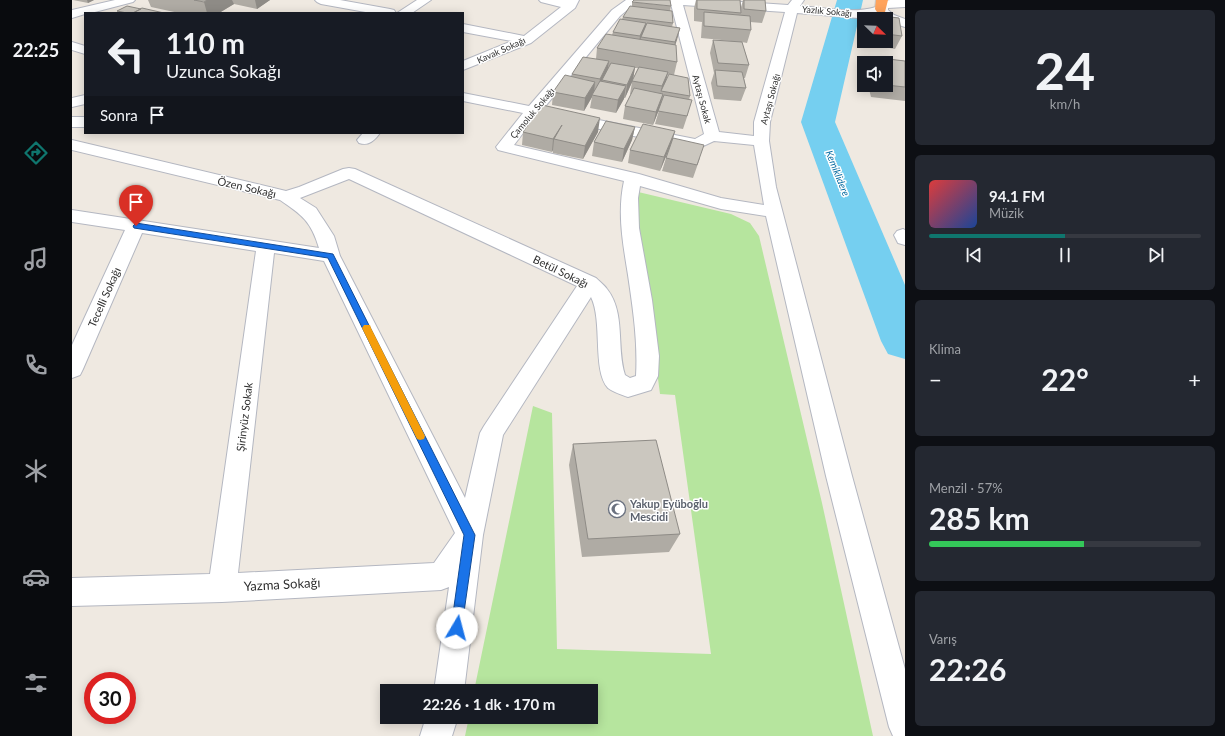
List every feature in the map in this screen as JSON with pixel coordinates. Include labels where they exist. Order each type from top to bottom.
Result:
[{"type":"street","points":[[321,0],[385,12]]},
{"type":"street","points":[[405,12],[425,0]]},
{"type":"street","points":[[545,0],[572,2]]},
{"type":"street","name":"Çamoluk Sokağı","points":[[633,0],[616,13],[504,147],[633,178]]},
{"type":"street","name":"Yazlık Sokağı","points":[[676,1],[795,4],[857,14]]},
{"type":"street","name":"Aytaşı Sokak","points":[[464,97],[697,144],[712,136],[676,1]]},
{"type":"street","name":"Kavak Sokağı","points":[[464,66],[526,40],[572,2]]},
{"type":"street","name":"Yazlık Sokağı","points":[[887,12],[882,6],[886,4],[905,3]]},
{"type":"street","points":[[72,14],[113,4],[131,4]]},
{"type":"street","name":"Aytaşı Sokağı","points":[[795,4],[762,122],[761,141],[768,187],[839,476],[905,727]]},
{"type":"street","points":[[464,28],[526,40]]},
{"type":"street","points":[[72,46],[84,50]]},
{"type":"street","points":[[578,60],[592,63]]},
{"type":"street","points":[[682,81],[697,84]]},
{"type":"street","points":[[72,103],[84,99]]},
{"type":"street","points":[[72,122],[84,122]]},
{"type":"street","points":[[712,136],[761,141]]},
{"type":"street","name":"Özen Sokağı","points":[[76,152],[286,196],[310,212],[325,236],[331,256],[470,535]]},
{"type":"street","name":"Betül Sokağı","points":[[286,196],[305,191],[349,173],[589,283],[600,294],[606,310],[610,331],[610,362],[616,380],[628,388],[643,384],[647,376],[648,356],[642,300],[630,228],[629,198],[633,178]]},
{"type":"street","points":[[633,178],[715,203],[753,210],[774,210]]},
{"type":"street","points":[[72,216],[331,256]]},
{"type":"street","name":"Tecelli Sokağı","points":[[72,369],[136,226]]},
{"type":"street","name":"Şirinyüz Sokak","points":[[222,588],[266,246]]},
{"type":"street","points":[[450,684],[470,535],[492,433],[589,283]]},
{"type":"street","name":"Yazma Sokağı","points":[[72,592],[222,588],[441,576],[470,535]]},
{"type":"street","points":[[436,736],[440,724]]},
{"type":"green space","points":[[634,191],[731,214],[750,223],[759,236],[822,503],[873,736],[465,736],[468,724],[598,724],[598,684],[475,684],[533,406],[552,413],[557,649],[711,654],[675,395],[660,394]]},
{"type":"building","points":[[194,0],[207,0],[204,2]]},
{"type":"building","points":[[634,0],[670,0],[671,6],[632,2]]},
{"type":"building","points":[[697,0],[740,0],[741,13],[697,9]]},
{"type":"building","points":[[744,0],[765,0],[766,11],[744,9]]},
{"type":"building","points":[[127,6],[141,9],[135,12],[117,11]]},
{"type":"building","points":[[630,6],[672,11],[673,23],[623,17]]},
{"type":"building","points":[[142,8],[160,12],[135,12]]},
{"type":"building","points":[[704,12],[750,16],[751,30],[704,26]]},
{"type":"building","points":[[893,17],[899,18],[902,36],[893,35]]},
{"type":"building","points":[[620,19],[646,23],[640,36],[613,32]]},
{"type":"building","points":[[647,23],[680,28],[675,42],[641,37]]},
{"type":"building","points":[[606,34],[676,45],[677,62],[597,48]]},
{"type":"building","points":[[713,40],[742,42],[749,65],[718,63]]},
{"type":"building","points":[[583,57],[609,61],[600,79],[572,74]]},
{"type":"building","points":[[893,60],[905,61],[905,87],[893,86]]},
{"type":"building","points":[[611,63],[635,67],[627,85],[602,80]]},
{"type":"building","points":[[639,67],[668,72],[662,86],[632,81]]},
{"type":"building","points":[[715,70],[742,72],[746,88],[717,86]]},
{"type":"building","points":[[669,74],[688,78],[690,96],[661,91]]},
{"type":"building","points":[[565,75],[595,82],[585,98],[553,92]]},
{"type":"building","points":[[600,81],[626,86],[618,100],[592,95]]},
{"type":"building","points":[[634,88],[663,94],[656,112],[625,106]]},
{"type":"building","points":[[664,95],[692,100],[687,116],[658,111]]},
{"type":"building","points":[[542,105],[600,118],[585,146],[554,139],[562,125],[553,139],[523,132]]},
{"type":"building","points":[[606,121],[635,127],[624,149],[594,142]]},
{"type":"building","points":[[643,124],[675,131],[664,157],[630,150]]},
{"type":"building","points":[[673,138],[704,145],[697,165],[666,158]]},
{"type":"building","name":"Yakup Eyüboğlu Mescidi","points":[[656,440],[680,534],[588,539],[573,444]]},
{"type":"waterway","name":"Kemiklidere","points":[[850,0],[818,122],[905,341]]},
{"type":"slow traffic","points":[[367,328],[420,436]]},
{"type":"place","name":"Yakup Eyüboğlu Mescidi","points":[[617,509]]},
{"type":"route","points":[[136,226],[331,256],[470,535],[457,628]]}]
